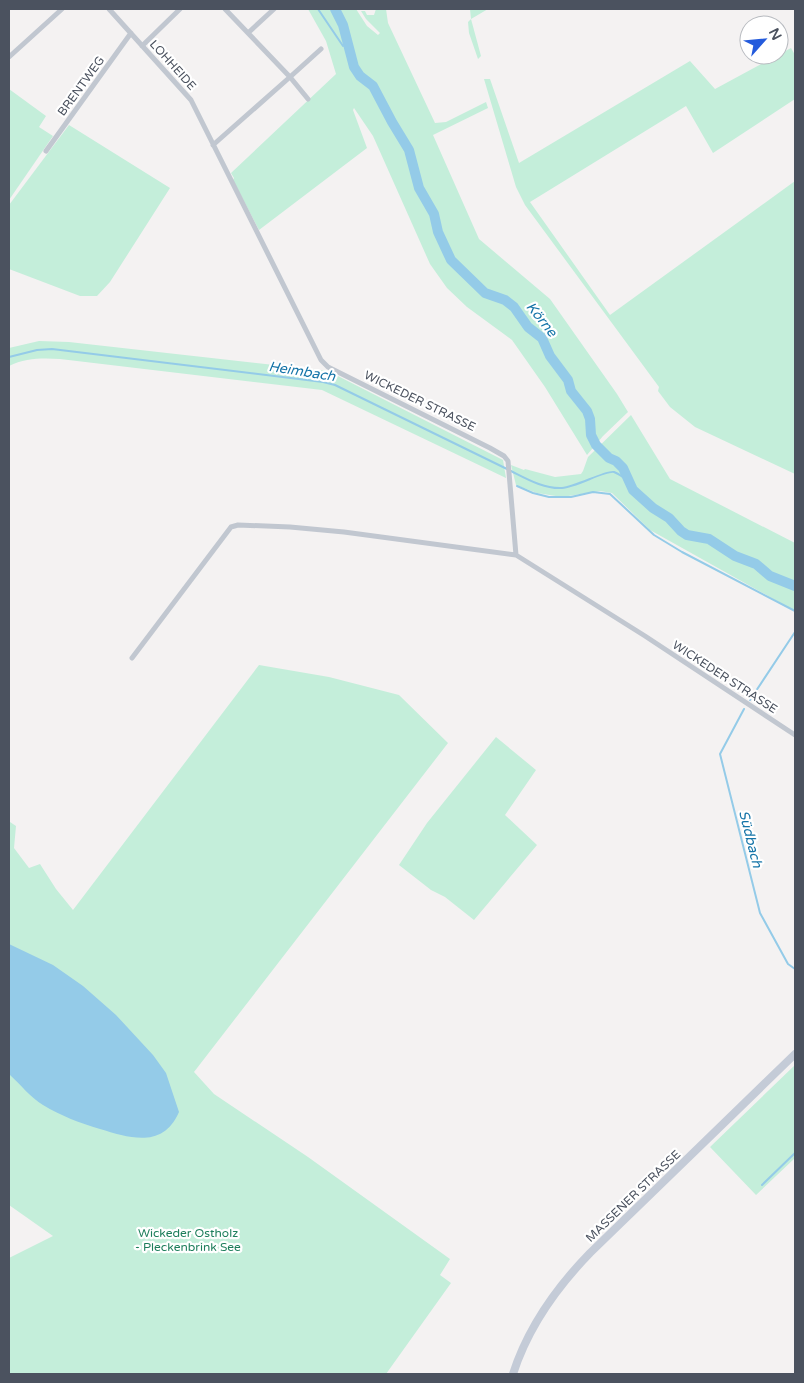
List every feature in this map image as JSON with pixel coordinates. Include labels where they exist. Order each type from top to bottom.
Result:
[{"type":"main road","name":"MASSENER STRASSE","points":[[513,1374],[536,1322],[556,1291],[570,1274],[795,1054]]},
{"type":"street","points":[[9,55],[62,9]]},
{"type":"street","name":"LOHHEIDE","points":[[109,9],[186,94],[225,170]]},
{"type":"street","points":[[142,46],[180,9]]},
{"type":"street","points":[[225,9],[290,77],[308,99]]},
{"type":"street","points":[[248,33],[274,9]]},
{"type":"street","name":"BRENTWEG","points":[[46,151],[132,33]]},
{"type":"street","points":[[213,145],[321,49]]},
{"type":"street","name":"WICKEDER STRASSE","points":[[225,170],[238,192],[321,360],[328,367],[504,456],[509,464],[516,555]]},
{"type":"street","name":"WICKEDER STRASSE","points":[[132,658],[231,527],[238,525],[290,527],[344,532],[516,555],[645,636],[795,735]]},
{"type":"green space","points":[[308,9],[356,9],[367,26],[378,35],[380,33],[361,11],[365,11],[367,15],[374,15],[376,9],[386,9],[388,23],[435,123],[446,122],[486,102],[488,108],[433,135],[479,239],[550,299],[628,412],[603,436],[587,455],[545,387],[512,340],[467,307],[447,288],[430,264],[373,136],[354,108],[353,110],[367,148],[259,230],[231,173],[336,74],[326,41]]},
{"type":"green space","points":[[470,9],[488,9],[471,19]]},
{"type":"green space","points":[[471,19],[481,56],[478,59],[469,33],[468,22]]},
{"type":"green space","points":[[791,48],[795,55],[795,99],[713,153],[686,106],[530,202],[610,315],[795,181],[795,474],[695,427],[670,407],[658,391],[659,387],[525,205],[516,187],[484,79],[490,79],[519,163],[690,61],[715,89],[759,65],[789,65],[789,49]]},
{"type":"green space","points":[[9,89],[46,116],[39,127],[53,136],[9,200]]},
{"type":"green space","points":[[69,125],[170,188],[110,282],[97,296],[80,296],[9,269],[9,205]]},
{"type":"green space","points":[[39,341],[69,342],[328,371],[503,460],[506,478],[322,390],[60,359],[34,359],[21,361],[9,366],[9,348]]},
{"type":"green space","points":[[631,415],[670,479],[795,543],[795,611],[650,530],[612,493],[600,491],[562,497],[537,493],[516,485],[511,465],[555,477],[581,474],[588,457]]},
{"type":"green space","name":"Wickeder Ostholz - Pleckenbrink See","points":[[259,665],[329,677],[399,695],[448,743],[194,1072],[214,1094],[308,1157],[450,1259],[440,1275],[451,1283],[386,1374],[9,1374],[9,1258],[53,1236],[9,1205],[9,824],[10,822],[16,826],[14,848],[29,868],[40,864],[56,889],[73,910]]},
{"type":"green space","points":[[496,737],[536,770],[505,815],[537,845],[474,920],[399,865],[427,823]]},
{"type":"green space","points":[[795,1065],[795,1158],[756,1195],[710,1147]]},
{"type":"water","points":[[9,944],[53,965],[83,986],[116,1015],[153,1055],[166,1073],[179,1112],[172,1124],[164,1132],[145,1138],[134,1137],[78,1122],[57,1113],[39,1102],[9,1074]]},
{"type":"waterway","points":[[318,9],[343,46]]},
{"type":"waterway","name":"Körne","points":[[335,9],[343,25],[354,67],[360,76],[373,86],[409,150],[419,188],[434,214],[438,232],[451,260],[485,293],[505,300],[514,307],[528,327],[542,338],[550,356],[568,380],[571,391],[587,411],[590,419],[591,435],[596,445],[623,468],[633,490],[653,508],[669,518],[681,531],[687,535],[709,539],[735,556],[756,564],[770,576],[795,586]]},
{"type":"waterway","name":"Heimbach","points":[[9,357],[37,350],[52,349],[323,382],[335,385],[507,469]]},
{"type":"waterway","name":"Heimbach","points":[[511,471],[536,483],[555,488],[575,485],[610,472],[614,472],[628,480]]},
{"type":"waterway","points":[[517,486],[549,497],[571,497],[593,492],[610,494],[654,535],[682,552],[795,611]]},
{"type":"waterway","name":"Südbach","points":[[750,700],[795,632]]},
{"type":"waterway","name":"Südbach","points":[[744,709],[720,754],[760,913],[788,964],[795,969]]},
{"type":"waterway","points":[[762,1185],[795,1153]]}]
